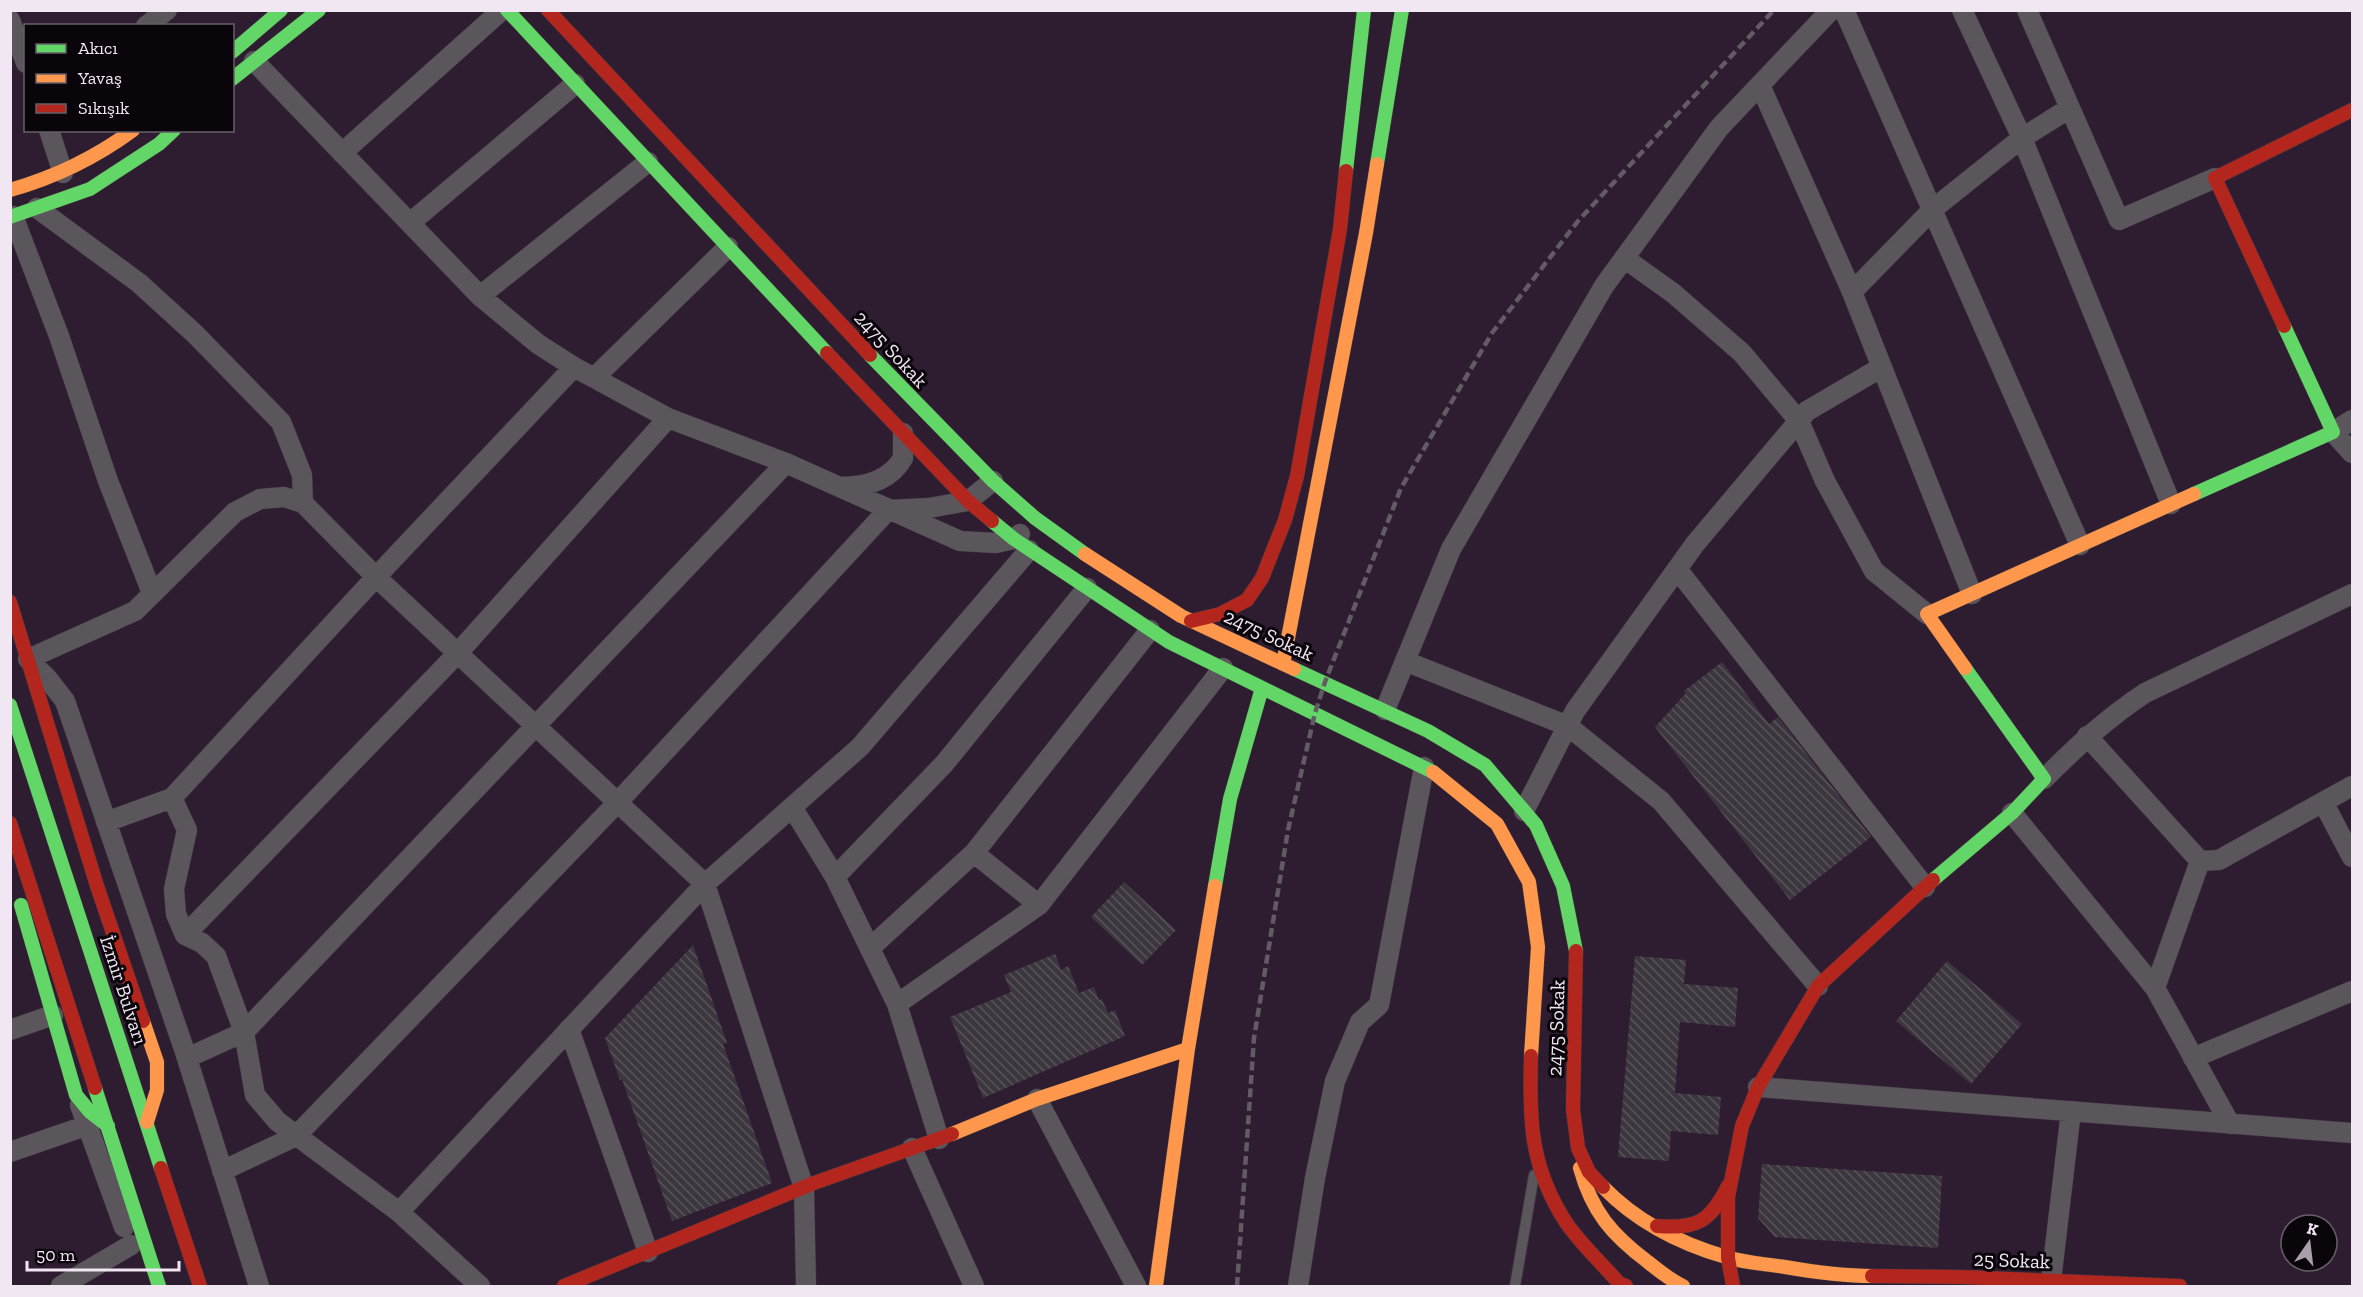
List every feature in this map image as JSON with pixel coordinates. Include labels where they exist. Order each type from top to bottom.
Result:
[{"type":"main road","points":[[234,50],[281,10]]},
{"type":"main road","points":[[234,77],[318,10]]},
{"type":"main road","name":"2475 Sokak","points":[[507,10],[968,501],[1022,544],[1169,642],[1438,774],[1497,824],[1529,882],[1538,947],[1530,1100],[1530,1120],[1537,1160],[1552,1197],[1568,1225],[1622,1285]]},
{"type":"main road","name":"2475 Sokak","points":[[549,10],[896,384],[993,481],[1035,518],[1102,566],[1191,621],[1428,731],[1485,765],[1536,825],[1563,886],[1577,956],[1573,1110],[1578,1148],[1589,1172],[1615,1199],[1654,1226],[1686,1244],[1728,1258],[1841,1276]]},
{"type":"main road","points":[[1191,621],[1220,614],[1246,600],[1262,578],[1288,509],[1297,476],[1340,229],[1364,10]]},
{"type":"main road","points":[[1283,664],[1366,233],[1402,10]]},
{"type":"main road","points":[[1733,1287],[1728,1258],[1728,1197],[1742,1126],[1758,1087],[1818,986],[1925,887],[2012,813],[2044,779],[1927,614],[2333,432],[2215,178],[2352,110]]},
{"type":"main road","points":[[10,190],[48,180],[108,151],[131,132]]},
{"type":"main road","points":[[12,217],[90,189],[159,144],[172,132]]},
{"type":"main road","points":[[10,602],[98,886],[157,1062],[157,1090],[147,1122]]},
{"type":"main road","points":[[1156,1287],[1188,1049],[1230,799],[1262,688]]},
{"type":"main road","name":"İzmir Bulvarı","points":[[10,705],[200,1287]]},
{"type":"main road","points":[[10,823],[98,1125],[159,1287]]},
{"type":"main road","points":[[10,868],[76,1095]]},
{"type":"main road","points":[[564,1287],[804,1188],[1037,1099],[1188,1049]]},
{"type":"main road","points":[[1578,1148],[1584,1186],[1605,1225],[1621,1243],[1683,1287]]},
{"type":"main road","points":[[1654,1226],[1676,1228],[1700,1224],[1719,1206],[1730,1181]]},
{"type":"main road","points":[[1806,1287],[1841,1276]]},
{"type":"main road","name":"25 Sokak","points":[[1841,1276],[2051,1281],[2180,1287]]},
{"type":"street","points":[[150,24],[167,10]]},
{"type":"street","points":[[342,153],[502,10]]},
{"type":"street","points":[[1385,710],[1451,549],[1604,286],[1719,128],[1831,10]]},
{"type":"street","points":[[1844,10],[2080,545]]},
{"type":"street","points":[[1962,10],[2022,138],[2171,504]]},
{"type":"street","points":[[2027,10],[2119,220],[2215,178]]},
{"type":"street","points":[[10,20],[24,58]]},
{"type":"street","points":[[254,61],[480,296],[538,344],[574,367],[668,418],[786,464],[960,541],[984,544],[1022,544]]},
{"type":"street","points":[[410,223],[575,84]]},
{"type":"street","points":[[1760,85],[1852,292],[1972,594]]},
{"type":"street","points":[[1852,292],[1933,209],[2022,138],[2070,108]]},
{"type":"street","points":[[50,132],[63,172]]},
{"type":"street","points":[[480,296],[648,162]]},
{"type":"street","points":[[37,208],[138,283],[195,334],[281,422],[302,475],[303,503]]},
{"type":"street","points":[[12,217],[59,336],[108,481],[152,593]]},
{"type":"street","points":[[594,378],[728,247]]},
{"type":"street","points":[[1624,258],[1673,293],[1742,353],[1800,421],[1825,481],[1874,571],[1927,614]]},
{"type":"street","points":[[106,822],[172,798],[574,367]]},
{"type":"street","points":[[1524,811],[1575,711],[1695,544],[1807,411],[1882,368]]},
{"type":"street","points":[[185,935],[457,654],[668,418]]},
{"type":"street","points":[[2352,420],[2333,432],[2352,453]]},
{"type":"street","points":[[838,487],[865,485],[891,473],[903,458],[903,433]]},
{"type":"street","points":[[187,1058],[244,1032],[786,464]]},
{"type":"street","points":[[222,1171],[296,1136],[617,803],[888,510],[929,508],[968,501],[993,481]]},
{"type":"street","points":[[259,1287],[187,1058],[65,701],[28,659],[135,611],[235,512],[260,499],[284,497],[303,503],[457,654],[705,884],[804,1188],[806,1287]]},
{"type":"street","points":[[399,1212],[705,884],[860,747],[1022,544],[1035,518]]},
{"type":"street","points":[[1677,569],[1925,887]]},
{"type":"street","points":[[835,877],[944,764],[1087,588]]},
{"type":"street","points":[[2044,779],[2114,713],[2155,688],[2352,594]]},
{"type":"street","points":[[870,948],[974,853],[1150,630]]},
{"type":"street","points":[[1405,661],[1568,726],[1661,801],[1818,986]]},
{"type":"street","points":[[897,1004],[1039,905],[1223,668]]},
{"type":"street","points":[[2087,736],[2200,861]]},
{"type":"street","points":[[1298,1287],[1335,1081],[1360,1022],[1379,1005],[1424,767]]},
{"type":"street","points":[[2200,861],[2219,860],[2352,786]]},
{"type":"street","points":[[172,798],[187,830],[174,889],[176,914],[185,935],[202,943],[216,956],[244,1032],[255,1095],[277,1121],[399,1212],[480,1287]]},
{"type":"street","points":[[2324,802],[2352,857]]},
{"type":"street","points":[[792,807],[835,877],[897,1004],[939,1138]]},
{"type":"street","points":[[2012,813],[2155,988],[2230,1124]]},
{"type":"street","points":[[974,853],[1039,905]]},
{"type":"street","points":[[2155,988],[2200,861]]},
{"type":"street","points":[[2193,1058],[2352,992]]},
{"type":"street","points":[[10,1030],[53,1015]]},
{"type":"street","points":[[569,1029],[648,1252]]},
{"type":"street","points":[[1758,1087],[2352,1133]]},
{"type":"street","points":[[76,1095],[98,1125],[143,1287]]},
{"type":"street","points":[[1037,1099],[1136,1287]]},
{"type":"street","points":[[2051,1281],[2071,1111]]},
{"type":"street","points":[[10,1152],[98,1125]]},
{"type":"street","points":[[912,1148],[974,1287]]},
{"type":"street","points":[[61,1287],[130,1245]]},
{"type":"lane","points":[[1515,1287],[1537,1160]]},
{"type":"shaded area","points":[[11,11],[2352,11],[2352,1286],[11,1286]]},
{"type":"building","points":[[1722,662],[1769,724],[1778,717],[1871,837],[1790,900],[1655,727],[1686,693],[1684,691]]},
{"type":"building","points":[[1124,882],[1176,930],[1142,965],[1091,917]]},
{"type":"building","points":[[693,945],[727,1043],[723,1044],[772,1183],[672,1221],[622,1079],[620,1080],[605,1038]]},
{"type":"building","points":[[1055,954],[1061,970],[1068,966],[1079,993],[1094,987],[1108,1013],[1115,1010],[1125,1036],[983,1098],[950,1017],[1011,992],[1004,975]]},
{"type":"building","points":[[1635,956],[1686,960],[1684,984],[1738,988],[1735,1027],[1680,1022],[1675,1093],[1721,1097],[1718,1135],[1671,1131],[1669,1161],[1618,1157]]},
{"type":"building","points":[[1947,961],[2022,1024],[1971,1084],[1896,1021]]},
{"type":"building","points":[[1762,1164],[1942,1176],[1938,1248],[1775,1237],[1758,1218]]},
{"type":"railway","points":[[1237,1286],[1254,1038],[1288,830],[1315,713],[1325,682],[1401,488],[1492,333],[1578,221],[1774,10]]},
{"type":"traffic: fast","points":[[234,50],[281,10]]},
{"type":"traffic: fast","points":[[234,77],[319,10]]},
{"type":"traffic: fast","points":[[507,10],[827,353]]},
{"type":"traffic: fast","points":[[1346,171],[1364,10]]},
{"type":"traffic: fast","points":[[1377,164],[1402,10]]},
{"type":"traffic: fast","points":[[10,217],[90,189],[159,144],[172,132]]},
{"type":"traffic: fast","points":[[2194,494],[2333,432],[2284,326]]},
{"type":"traffic: fast","points":[[870,355],[993,481],[1035,518],[1085,554]]},
{"type":"traffic: fast","points":[[992,521],[1014,539],[1169,642],[1433,772]]},
{"type":"traffic: fast","points":[[1933,880],[2012,813],[2044,779],[1965,668]]},
{"type":"traffic: fast","points":[[1294,669],[1428,731],[1485,765],[1536,825],[1563,886],[1576,951]]},
{"type":"traffic: fast","points":[[1215,886],[1230,799],[1262,688]]},
{"type":"traffic: fast","points":[[10,705],[161,1168]]},
{"type":"traffic: fast","points":[[21,905],[76,1095],[90,1112],[108,1126]]},
{"type":"traffic: fast","points":[[95,1088],[159,1286]]},
{"type":"traffic: slow","points":[[10,190],[74,166],[130,132]]},
{"type":"traffic: slow","points":[[1283,664],[1366,233],[1377,164]]},
{"type":"traffic: slow","points":[[1965,668],[1927,614],[2194,494]]},
{"type":"traffic: slow","points":[[1085,554],[1181,616],[1294,669]]},
{"type":"traffic: slow","points":[[1433,772],[1497,824],[1529,882],[1538,947],[1531,1056]]},
{"type":"traffic: slow","points":[[1156,1286],[1188,1049],[1215,886]]},
{"type":"traffic: slow","points":[[143,1021],[157,1062],[157,1090],[147,1122]]},
{"type":"traffic: slow","points":[[952,1134],[1037,1099],[1188,1049]]},
{"type":"traffic: slow","points":[[1580,1168],[1597,1210],[1614,1232],[1656,1269],[1683,1286]]},
{"type":"traffic: slow","points":[[1603,1187],[1645,1221],[1709,1252],[1748,1262],[1828,1273],[1872,1276]]},
{"type":"traffic: jam","points":[[548,10],[870,355]]},
{"type":"traffic: jam","points":[[2284,326],[2215,178],[2352,110]]},
{"type":"traffic: jam","points":[[1191,621],[1220,614],[1247,600],[1262,578],[1285,520],[1297,476],[1340,229],[1346,171]]},
{"type":"traffic: jam","points":[[827,353],[968,501],[992,521]]},
{"type":"traffic: jam","points":[[10,602],[97,886],[143,1021]]},
{"type":"traffic: jam","points":[[10,823],[95,1088]]},
{"type":"traffic: jam","points":[[1733,1286],[1728,1258],[1728,1197],[1742,1126],[1758,1087],[1818,986],[1933,880]]},
{"type":"traffic: jam","points":[[1576,951],[1573,1110],[1578,1148],[1589,1172],[1603,1187]]},
{"type":"traffic: jam","points":[[1531,1056],[1534,1143],[1545,1183],[1573,1232],[1619,1283],[1626,1286]]},
{"type":"traffic: jam","points":[[564,1286],[814,1183],[952,1134]]},
{"type":"traffic: jam","points":[[161,1168],[200,1286]]},
{"type":"traffic: jam","points":[[1657,1226],[1682,1226],[1701,1221],[1715,1208],[1728,1186]]},
{"type":"traffic: jam","points":[[1872,1276],[1962,1277],[2180,1286]]}]
